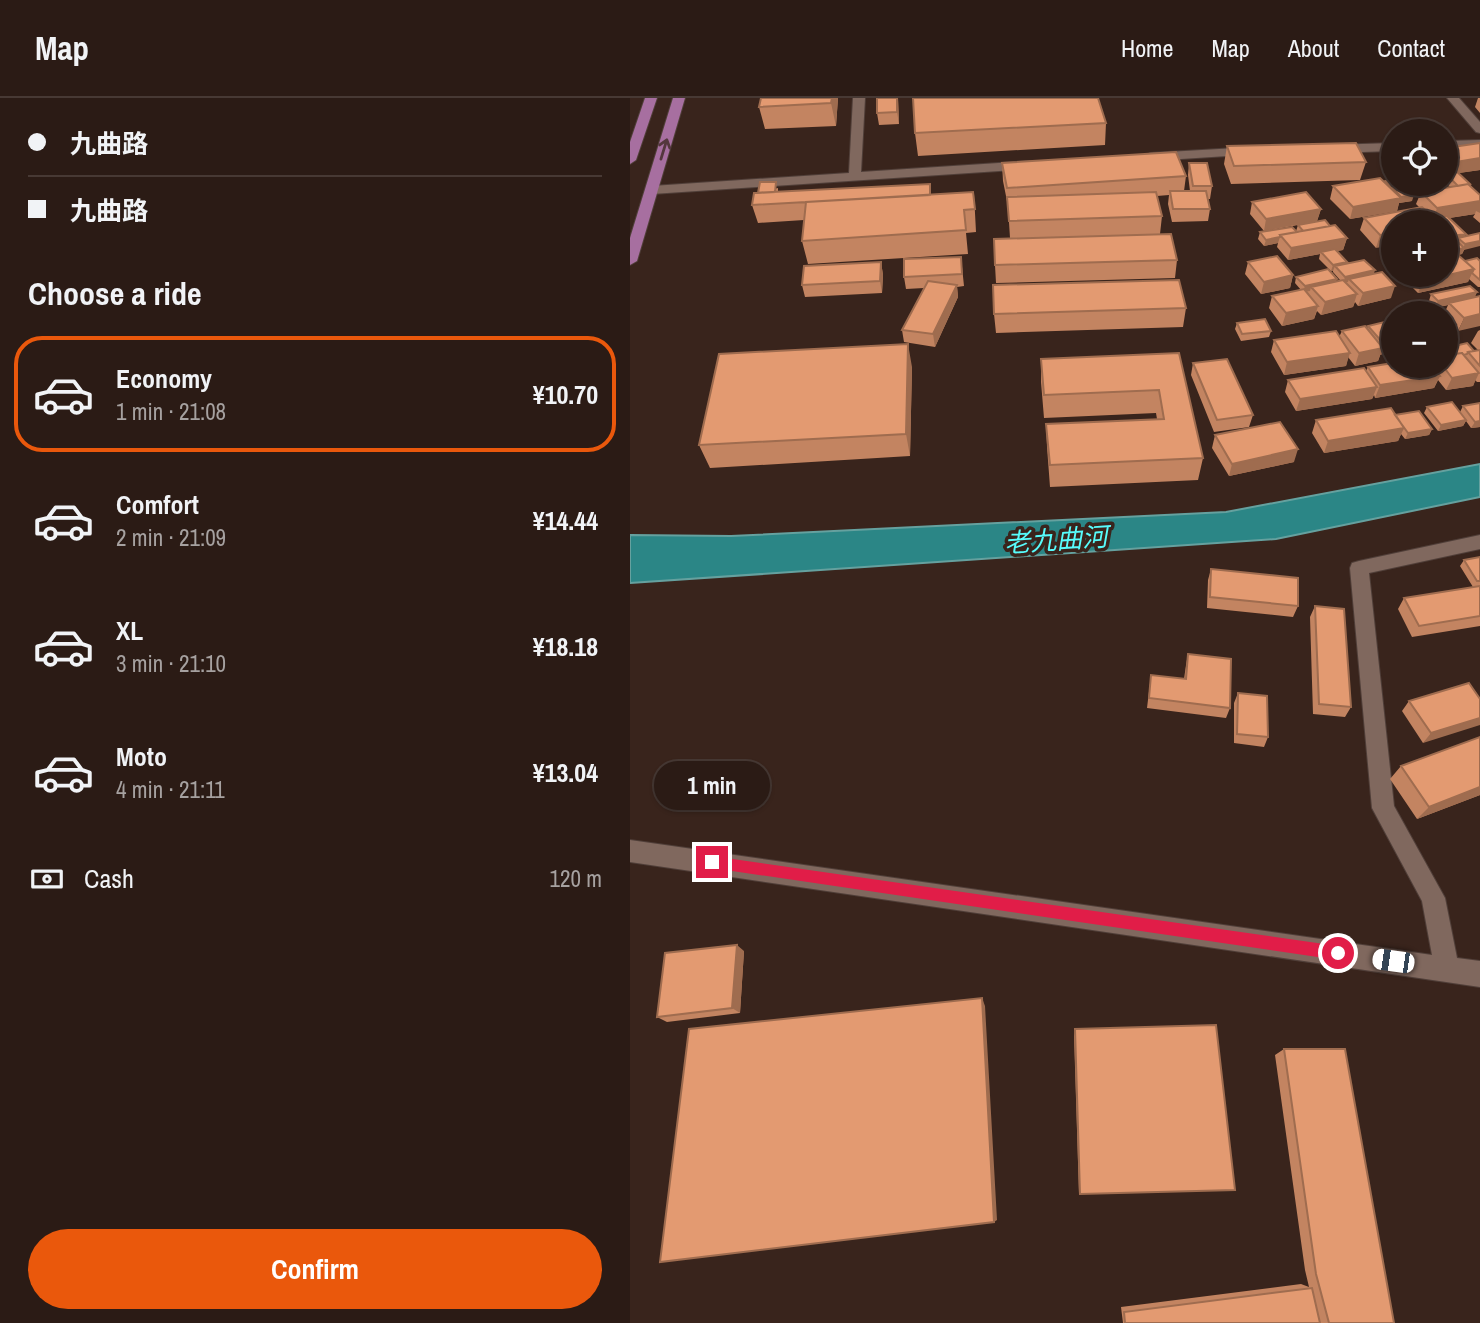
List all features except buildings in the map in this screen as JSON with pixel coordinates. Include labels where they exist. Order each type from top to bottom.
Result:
[{"type":"main road","points":[[630,160],[651,98]]},
{"type":"main road","points":[[630,261],[646,190],[679,98]]},
{"type":"street","points":[[855,177],[859,98]]},
{"type":"street","points":[[1453,98],[1480,129]]},
{"type":"street","points":[[1458,145],[1480,144]]},
{"type":"street","points":[[1324,149],[1381,147]]},
{"type":"street","points":[[1138,158],[1185,153],[1268,151]]},
{"type":"street","points":[[646,190],[1044,164]]},
{"type":"street","points":[[1447,969],[1433,898],[1383,808],[1359,568],[1480,541]]},
{"type":"street","points":[[630,851],[1480,974]]},
{"type":"water","name":"老九曲河","points":[[1480,464],[1480,497],[1276,539],[630,583],[630,535],[731,536],[1226,512]]},
{"type":"route","points":[[712,862],[1338,953]]}]
